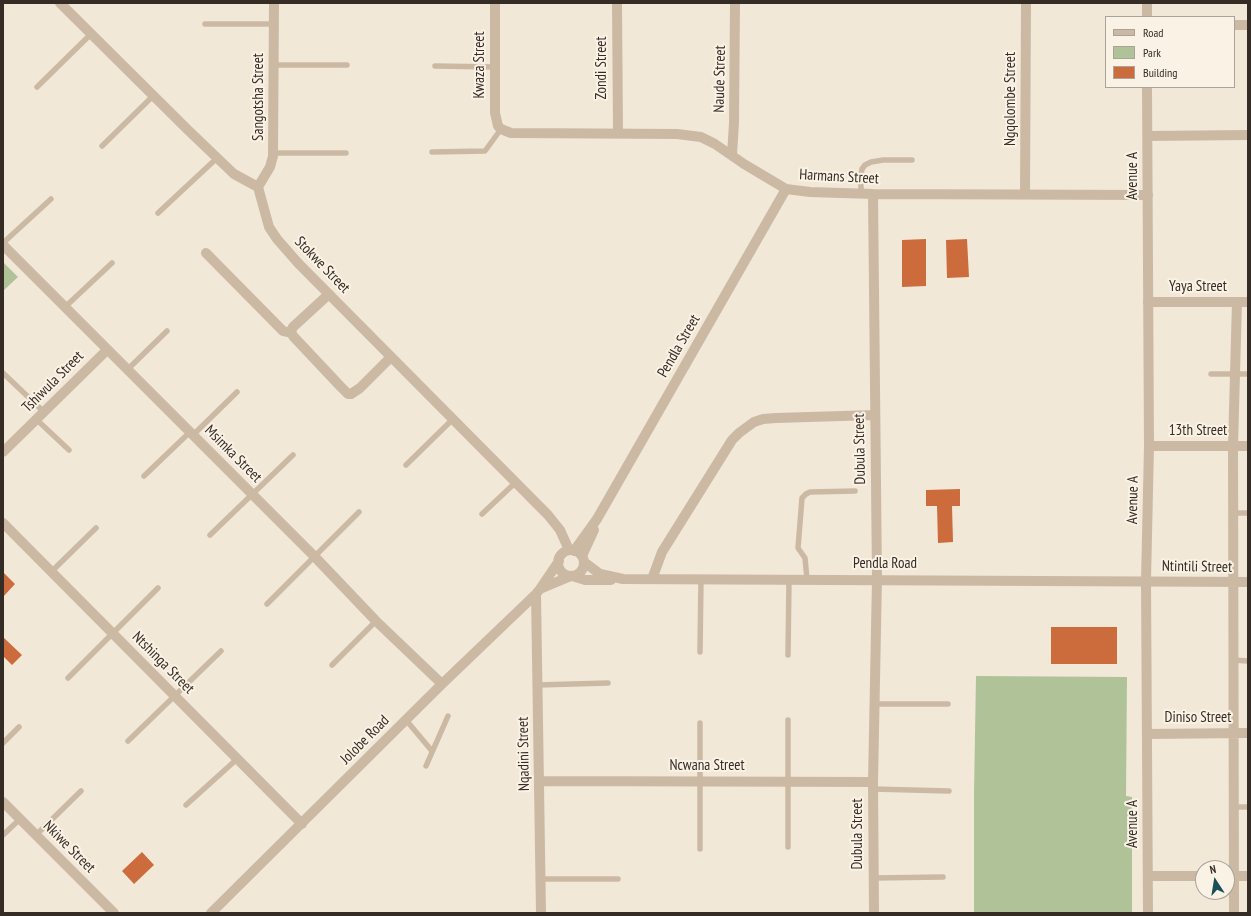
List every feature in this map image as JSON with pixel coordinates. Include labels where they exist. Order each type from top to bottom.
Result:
[{"type":"street","name":"Sangotsha Street","points":[[258,187],[270,167],[273,153],[274,3]]},
{"type":"street","name":"Kwaza Street","points":[[495,3],[494,113],[500,128]]},
{"type":"street","name":"Zondi Street","points":[[617,3],[618,133]]},
{"type":"street","name":"Naude Street","points":[[732,155],[734,123],[735,3]]},
{"type":"street","name":"Ngqolombe Street","points":[[1025,194],[1026,3]]},
{"type":"street","points":[[1147,3],[1147,16]]},
{"type":"street","points":[[63,4],[153,96],[234,174],[258,187]]},
{"type":"street","points":[[1235,25],[1248,25]]},
{"type":"street","name":"Avenue A","points":[[1147,88],[1148,446],[1146,581],[1148,913]]},
{"type":"street","name":"Harmans Street","points":[[500,128],[511,133],[677,134],[701,137],[715,144],[744,164],[786,189],[810,192],[861,194],[1148,195]]},
{"type":"street","points":[[1148,136],[1248,135]]},
{"type":"street","name":"Stokwe Street","points":[[258,187],[269,228],[277,239],[298,263],[553,520],[577,555]]},
{"type":"street","name":"Pendla Street","points":[[577,555],[593,531],[597,518],[786,189]]},
{"type":"street","name":"Dubula Street","points":[[873,194],[876,579],[873,785],[874,913]]},
{"type":"street","name":"Msimka Street","points":[[3,244],[65,308],[315,557],[376,622],[442,684]]},
{"type":"street","points":[[206,253],[283,331],[291,331],[329,294]]},
{"type":"street","name":"Yaya Street","points":[[1148,302],[1248,302]]},
{"type":"street","points":[[1232,860],[1234,807],[1233,446],[1237,302]]},
{"type":"street","points":[[291,331],[298,342],[348,394],[351,394],[360,388],[391,357]]},
{"type":"street","name":"Tshiwula Street","points":[[3,452],[107,350]]},
{"type":"street","points":[[652,579],[662,552],[732,440],[739,433],[754,422],[763,419],[875,415]]},
{"type":"street","name":"13th Street","points":[[1148,446],[1248,446]]},
{"type":"street","name":"Ntshinga Street","points":[[3,523],[302,824]]},
{"type":"street","points":[[577,555],[584,567],[579,573],[571,576],[565,575],[561,571],[559,561],[560,556],[577,555]]},
{"type":"street","name":"Pendla Road","points":[[577,555],[600,574],[622,579]]},
{"type":"street","name":"Jolobe Road","points":[[211,913],[442,684],[538,592],[559,561]]},
{"type":"street","name":"Pendla Road","points":[[571,576],[585,580],[876,579],[1146,581]]},
{"type":"street","name":"Jolobe Road","points":[[538,592],[571,576]]},
{"type":"street","name":"Ntintili Street","points":[[1146,581],[1248,582]]},
{"type":"street","name":"Nqadini Street","points":[[538,592],[541,913]]},
{"type":"street","name":"Diniso Street","points":[[1148,734],[1248,733]]},
{"type":"street","name":"Ncwana Street","points":[[540,781],[789,782],[873,785]]},
{"type":"street","name":"Nkiwe Street","points":[[3,802],[114,913]]},
{"type":"street","points":[[1148,876],[1195,876]]},
{"type":"street","points":[[1235,876],[1248,876]]},
{"type":"street","points":[[1233,900],[1234,913]]},
{"type":"lane","points":[[205,24],[274,24]]},
{"type":"lane","points":[[37,87],[91,34]]},
{"type":"lane","points":[[274,65],[347,65]]},
{"type":"lane","points":[[435,66],[495,67]]},
{"type":"lane","points":[[102,146],[153,96]]},
{"type":"lane","points":[[432,152],[485,151],[500,128]]},
{"type":"lane","points":[[273,153],[346,153]]},
{"type":"lane","points":[[158,213],[217,158]]},
{"type":"lane","points":[[861,194],[861,175],[862,169],[865,165],[871,162],[883,160],[912,160]]},
{"type":"lane","points":[[3,244],[51,199]]},
{"type":"lane","points":[[65,308],[112,263]]},
{"type":"lane","points":[[127,370],[167,331]]},
{"type":"lane","points":[[3,373],[69,450]]},
{"type":"lane","points":[[1211,374],[1248,374]]},
{"type":"lane","points":[[144,476],[237,392]]},
{"type":"lane","points":[[406,466],[453,419]]},
{"type":"lane","points":[[210,535],[293,455]]},
{"type":"lane","points":[[482,514],[516,482]]},
{"type":"lane","points":[[808,579],[805,558],[798,548],[802,498],[810,492],[855,491]]},
{"type":"lane","points":[[267,604],[359,512]]},
{"type":"lane","points":[[1234,513],[1248,513]]},
{"type":"lane","points":[[51,572],[96,528]]},
{"type":"lane","points":[[700,652],[701,579]]},
{"type":"lane","points":[[788,655],[789,579]]},
{"type":"lane","points":[[68,678],[158,588]]},
{"type":"lane","points":[[332,665],[376,622]]},
{"type":"lane","points":[[128,741],[221,651]]},
{"type":"lane","points":[[1233,660],[1248,661]]},
{"type":"lane","points":[[538,685],[608,683]]},
{"type":"lane","points":[[874,704],[948,704]]},
{"type":"lane","points":[[426,766],[448,716]]},
{"type":"lane","points":[[406,720],[432,752]]},
{"type":"lane","points":[[788,720],[788,847]]},
{"type":"lane","points":[[700,723],[700,849]]},
{"type":"lane","points":[[3,743],[19,727]]},
{"type":"lane","points":[[186,805],[237,759]]},
{"type":"lane","name":"Dubula Street","points":[[873,785],[948,791]]},
{"type":"lane","points":[[36,835],[81,791]]},
{"type":"lane","points":[[1234,807],[1248,807]]},
{"type":"lane","points":[[3,835],[20,819]]},
{"type":"lane","name":"Dubula Street","points":[[874,878],[942,878]]},
{"type":"lane","points":[[541,879],[618,879]]},
{"type":"green space","points":[[3,262],[18,277],[3,291]]},
{"type":"green space","points":[[976,676],[1127,677],[1126,796],[1132,797],[1132,913],[974,913]]},
{"type":"building","points":[[926,239],[926,286],[902,287],[902,240]]},
{"type":"building","points":[[967,239],[969,277],[947,278],[946,240]]},
{"type":"building","points":[[960,489],[960,506],[952,506],[953,542],[938,543],[937,506],[926,506],[926,490]]},
{"type":"building","points":[[3,572],[15,584],[3,597]]},
{"type":"building","points":[[1051,627],[1117,627],[1117,664],[1051,664]]},
{"type":"building","points":[[3,637],[22,655],[12,665],[3,656]]},
{"type":"building","points":[[142,852],[154,865],[134,884],[122,871]]}]
